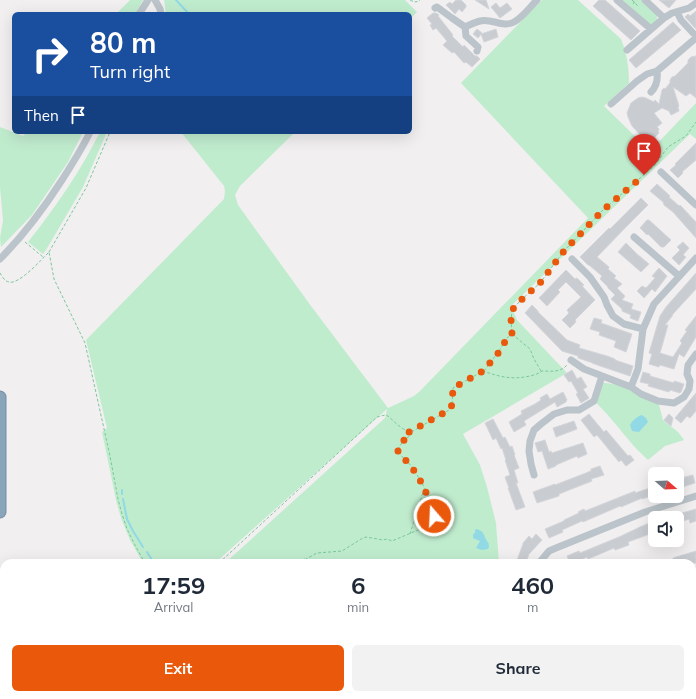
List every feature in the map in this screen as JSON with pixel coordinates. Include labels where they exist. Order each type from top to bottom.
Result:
[{"type":"highway","points":[[0,396],[0,512]]},
{"type":"street","points":[[140,12],[148,0]]},
{"type":"street","points":[[155,0],[160,12]]},
{"type":"street","points":[[466,27],[480,21],[510,24],[519,19],[537,0]]},
{"type":"street","points":[[618,0],[651,29]]},
{"type":"street","points":[[645,0],[664,18]]},
{"type":"street","points":[[627,50],[664,18],[689,8],[696,3]]},
{"type":"street","points":[[435,8],[437,6],[448,16],[466,27]]},
{"type":"street","points":[[611,104],[637,80],[647,74],[657,71],[694,35],[681,20],[677,12]]},
{"type":"street","points":[[466,27],[466,36],[478,47],[477,51]]},
{"type":"street","points":[[651,92],[657,81],[657,71]]},
{"type":"street","points":[[0,259],[20,238],[52,196],[72,165],[89,134]]},
{"type":"street","points":[[660,172],[696,205]]},
{"type":"street","points":[[634,237],[680,276]]},
{"type":"street","points":[[631,387],[638,369],[643,329],[654,304],[696,258]]},
{"type":"street","points":[[572,259],[590,277],[604,297],[613,316],[624,324],[643,329]]},
{"type":"street","points":[[571,360],[584,369],[631,387],[641,394],[658,401],[674,403],[684,397],[688,389],[690,381],[687,374],[688,365],[696,354]]},
{"type":"street","points":[[534,475],[529,451],[530,441],[534,430],[554,414],[567,410],[579,410],[594,401],[602,376]]},
{"type":"street","points":[[542,559],[549,551],[556,548],[645,512],[696,496]]},
{"type":"path","points":[[410,0],[413,2],[420,0]]},
{"type":"path","points":[[632,0],[639,7]]},
{"type":"path","points":[[542,371],[534,359],[530,349],[512,334],[512,310],[540,283],[564,251],[602,211],[654,166],[668,147],[686,136],[696,122]]},
{"type":"path","points":[[0,273],[3,278],[9,282],[15,282],[24,276],[49,252],[86,188],[109,134]]},
{"type":"path","points":[[25,242],[43,257]]},
{"type":"path","points":[[49,252],[54,279],[85,343],[122,514],[127,529],[143,559]]},
{"type":"path","points":[[409,432],[449,410],[452,405],[453,388],[483,371],[500,351],[507,338],[512,334]]},
{"type":"path","points":[[505,342],[506,347]]},
{"type":"path","points":[[483,371],[503,378],[524,378],[542,371],[555,372],[561,370],[571,360]]},
{"type":"path","points":[[223,559],[377,417],[385,415],[388,416],[404,430],[409,432]]},
{"type":"path","points":[[306,559],[317,552],[342,551],[366,537],[383,540],[387,539],[392,541],[418,530],[427,531],[431,528],[434,516],[431,503],[420,480],[411,466],[398,452],[398,449],[403,441],[411,435],[409,432]]},
{"type":"path","points":[[410,534],[424,488]]},
{"type":"green space","points":[[130,0],[143,0],[136,12],[118,12]]},
{"type":"green space","points":[[164,0],[405,0],[417,12],[412,17],[412,12],[166,12]]},
{"type":"green space","points":[[542,0],[578,0],[621,39],[625,50],[629,71],[629,83],[604,106],[650,151],[696,103],[696,139],[690,134],[511,306],[517,320],[567,373],[463,434],[480,465],[487,487],[496,523],[499,559],[229,559],[385,418],[387,409],[219,559],[141,559],[130,540],[121,518],[116,500],[102,432],[107,428],[86,340],[224,199],[224,186],[183,134],[293,134],[240,186],[235,195],[238,205],[311,306],[388,408],[414,396],[420,391],[588,218],[461,83]]},
{"type":"green space","points":[[621,0],[641,0],[657,14],[657,20],[653,24],[650,24]]},
{"type":"green space","points":[[0,127],[12,132],[12,134],[23,136],[25,134],[82,134],[68,162],[32,215],[1,247],[0,238],[3,220],[0,187]]},
{"type":"green space","points":[[99,134],[106,134],[83,187],[43,254],[28,242],[67,189]]},
{"type":"green space","points":[[600,382],[631,387],[658,401],[663,420],[678,432],[684,440],[665,446],[648,460],[594,401]]},
{"type":"water","points":[[642,415],[648,422],[639,432],[632,431],[630,425],[635,419]]},
{"type":"water","points":[[477,529],[483,533],[489,543],[488,549],[482,550],[476,548],[480,541],[473,538],[473,534]]},
{"type":"building","points":[[456,0],[461,0],[466,7],[462,12],[459,9],[455,14],[446,5],[450,2],[452,4]]},
{"type":"building","points":[[475,0],[486,0],[489,9]]},
{"type":"building","points":[[599,0],[605,0],[640,31],[631,40],[593,6]]},
{"type":"building","points":[[659,0],[676,0],[669,8]]},
{"type":"building","points":[[496,3],[500,8],[507,3],[512,9],[500,18],[491,7]]},
{"type":"building","points":[[696,11],[696,29],[685,17],[688,14],[690,16]]},
{"type":"building","points":[[433,13],[439,15],[438,16],[453,35],[452,36],[463,47],[464,45],[480,59],[472,67],[466,62],[464,63],[454,52],[452,53],[443,45],[447,41],[436,28],[433,30],[430,25],[432,24],[427,18]]},
{"type":"building","points":[[673,22],[681,30],[636,68],[629,60]]},
{"type":"building","points":[[477,29],[482,33],[478,38],[473,34]]},
{"type":"building","points":[[496,29],[498,37],[484,42],[481,34]]},
{"type":"building","points":[[696,56],[696,98],[690,93],[686,96],[673,87],[679,106],[679,111],[671,115],[669,111],[662,108],[654,113],[662,123],[657,127],[659,129],[659,133],[655,139],[652,142],[649,139],[646,141],[632,126],[628,117],[627,113],[631,103],[642,97],[654,102],[655,100],[659,104],[662,90],[664,88],[665,89],[670,83],[672,77],[675,76],[688,63],[688,60],[691,57]]},
{"type":"building","points":[[696,143],[696,160],[682,172],[683,173],[678,178],[670,170]]},
{"type":"building","points":[[657,184],[696,222],[696,238],[673,212],[650,191]]},
{"type":"building","points":[[641,198],[648,205],[597,257],[609,267],[608,269],[616,276],[614,278],[622,284],[617,288],[625,296],[622,300],[633,304],[631,309],[641,312],[638,321],[630,318],[631,315],[622,311],[622,309],[611,299],[615,295],[600,279],[602,276],[580,257]]},
{"type":"building","points":[[647,220],[649,220],[671,240],[664,247],[661,247],[640,228]]},
{"type":"building","points":[[683,242],[689,248],[683,255],[686,257],[679,265],[672,258],[680,250],[677,247]]},
{"type":"building","points":[[626,243],[649,264],[641,272],[618,252]]},
{"type":"building","points":[[659,268],[667,276],[655,292],[652,289],[644,298],[637,291],[642,286],[646,288],[655,278],[652,276]]},
{"type":"building","points":[[566,270],[584,285],[582,286],[595,300],[575,320],[576,322],[570,328],[562,320],[569,313],[567,310],[581,297],[566,282],[558,290],[560,292],[547,306],[539,298]]},
{"type":"building","points":[[696,273],[696,289],[672,315],[665,325],[668,325],[660,353],[673,357],[682,343],[680,341],[687,331],[685,330],[696,316],[696,337],[684,357],[679,354],[674,369],[649,364],[652,354],[649,353],[660,316]]},
{"type":"building","points":[[532,305],[567,340],[580,345],[579,348],[607,356],[633,366],[630,376],[562,351],[525,313]]},
{"type":"building","points":[[594,318],[602,320],[601,323],[632,334],[626,352],[614,347],[616,341],[599,335],[600,332],[590,329]]},
{"type":"building","points":[[572,370],[577,379],[581,377],[587,387],[583,389],[589,398],[581,403],[576,394],[578,393],[571,381],[569,382],[564,375]]},
{"type":"building","points":[[643,372],[650,374],[650,376],[674,383],[674,381],[684,384],[681,392],[670,390],[669,392],[640,382]]},
{"type":"building","points":[[563,392],[567,400],[566,402],[557,407],[555,402],[524,421],[526,425],[514,432],[509,422],[522,414],[521,411],[535,404],[541,400],[540,398],[547,394],[550,399]]},
{"type":"building","points":[[696,393],[696,411],[690,418],[687,416],[681,423],[675,418]]},
{"type":"building","points":[[589,414],[604,432],[606,430],[628,456],[630,455],[634,460],[626,466],[621,460],[619,462],[597,435],[594,437],[581,420]]},
{"type":"building","points":[[669,414],[673,418],[671,426],[664,420]]},
{"type":"building","points":[[493,419],[503,438],[505,437],[510,447],[512,446],[519,468],[514,470],[518,483],[516,483],[525,507],[516,510],[505,477],[510,475],[502,448],[501,449],[496,438],[493,440],[485,423]]},
{"type":"building","points":[[574,421],[577,429],[556,437],[553,428]]},
{"type":"building","points":[[545,440],[549,452],[551,451],[552,453],[583,443],[587,454],[578,458],[577,456],[548,469],[542,451],[538,452],[535,443]]},
{"type":"building","points":[[600,466],[604,475],[591,479],[592,481],[559,494],[559,496],[537,503],[533,492],[555,485]]},
{"type":"building","points":[[693,475],[695,483],[684,486],[684,477]]},
{"type":"building","points":[[648,489],[648,497],[642,498],[621,507],[620,506],[583,522],[582,521],[549,538],[545,529],[564,521],[584,509],[585,511],[635,491],[635,493]]},
{"type":"building","points":[[696,509],[696,521],[690,523],[689,519],[684,521],[684,512]]},
{"type":"building","points":[[648,524],[648,535],[628,542],[629,545],[615,550],[614,548],[588,559],[587,557],[582,559],[568,559],[567,556],[579,551],[580,553]]},
{"type":"building","points":[[536,534],[542,540],[529,554],[527,559],[517,559],[523,543],[529,536],[532,539]]},
{"type":"building","points":[[696,551],[696,559],[673,558]]},
{"type":"waterway","points":[[176,0],[187,12]]},
{"type":"waterway","points":[[123,499],[127,519],[143,547]]},
{"type":"waterway","points":[[147,552],[151,559]]},
{"type":"route","points":[[434,516],[431,503],[420,480],[411,466],[398,452],[398,449],[403,441],[411,435],[409,432],[449,410],[452,405],[453,388],[483,371],[500,351],[507,338],[512,334],[512,310],[540,283],[564,251],[602,211],[644,175]]}]
